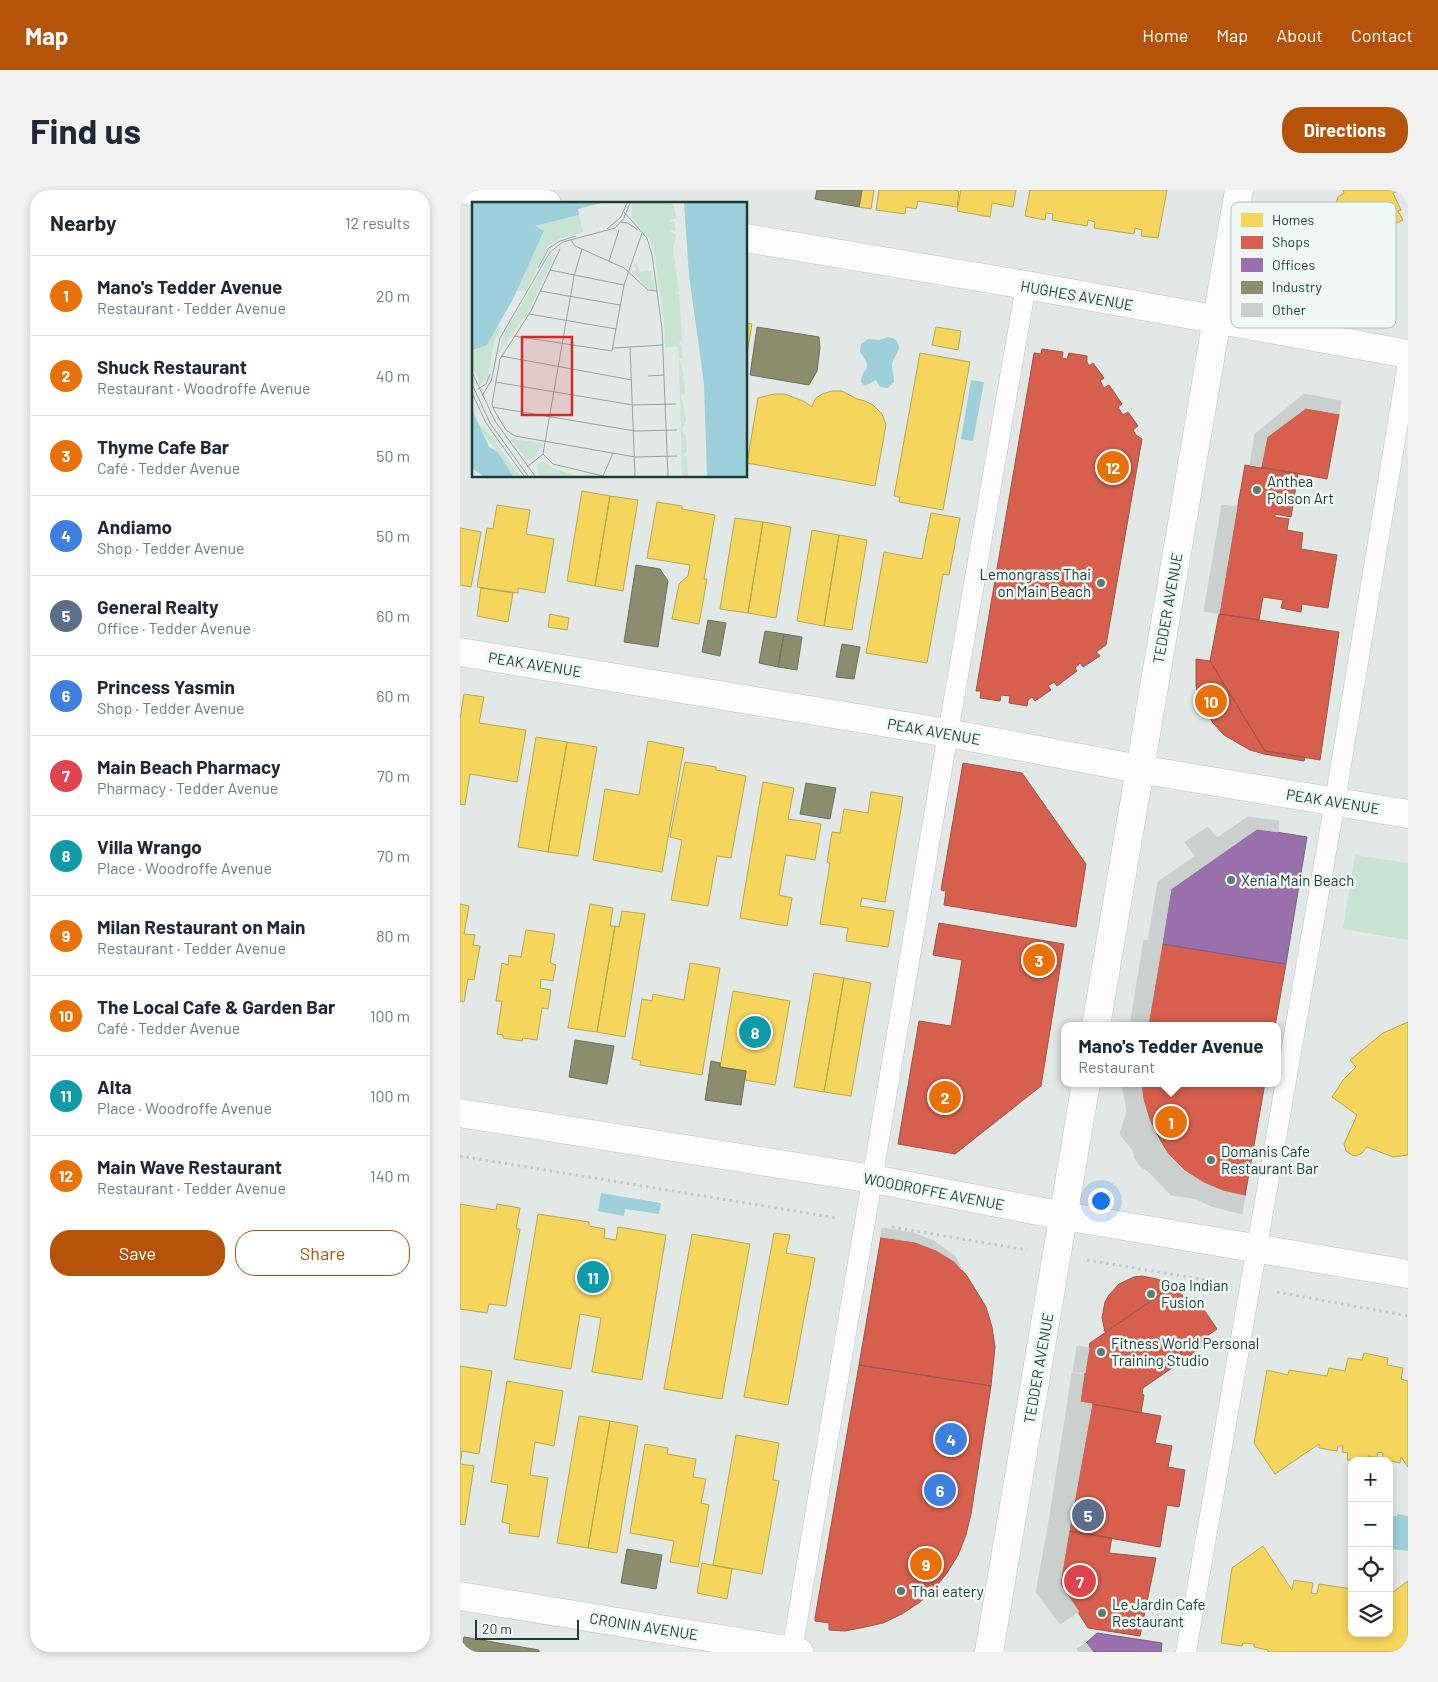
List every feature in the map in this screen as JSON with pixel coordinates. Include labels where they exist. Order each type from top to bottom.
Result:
[{"type":"street","points":[[466,190],[535,202]]},
{"type":"street","name":"HUGHES AVENUE","points":[[748,238],[1026,285],[1231,322]]},
{"type":"street","name":"TEDDER AVENUE","points":[[1097,1022],[1231,240]]},
{"type":"street","name":"HUGHES AVENUE","points":[[1263,328],[1408,354]]},
{"type":"street","name":"PEAK AVENUE","points":[[460,652],[948,733],[1139,769],[1408,814]]},
{"type":"street","name":"TEDDER AVENUE","points":[[988,1652],[1085,1087]]},
{"type":"street","name":"WOODROFFE AVENUE","points":[[460,1113],[873,1179],[1064,1216],[1408,1274]]},
{"type":"street","name":"CRONIN AVENUE","points":[[460,1596],[796,1651]]},
{"type":"lane","points":[[796,1651],[865,1223],[1026,285]]},
{"type":"lane","points":[[1186,1652],[1335,801],[1408,362]]},
{"type":"path","points":[[460,1156],[1057,1255],[1408,1316]]},
{"type":"green space","points":[[1355,855],[1408,863],[1408,940],[1343,929]]},
{"type":"water","points":[[888,337],[895,339],[899,346],[892,365],[894,382],[888,388],[880,387],[876,380],[865,386],[861,382],[863,373],[867,368],[867,363],[860,352],[861,344],[868,339],[879,340]]},
{"type":"water","points":[[971,380],[984,382],[973,441],[961,439]]},
{"type":"water","points":[[601,1193],[661,1203],[659,1214],[625,1209],[624,1216],[598,1211]]},
{"type":"water","points":[[1397,1514],[1408,1516],[1408,1551],[1393,1549],[1393,1517],[1397,1516]]},
{"type":"building: Homes","points":[[862,190],[874,190],[871,209],[859,207]]},
{"type":"building: Homes","points":[[879,190],[959,191],[957,207],[918,201],[916,209],[906,207],[905,214],[876,210]]},
{"type":"building: Homes","points":[[961,190],[1016,190],[1013,207],[992,203],[990,217],[957,211]]},
{"type":"building: Homes","points":[[1030,190],[1167,190],[1158,238],[1141,236],[1142,230],[1135,228],[1134,234],[1094,228],[1095,222],[1088,220],[1087,226],[1052,220],[1053,214],[1046,213],[1045,220],[1025,216]]},
{"type":"building: Homes","points":[[1343,190],[1401,190],[1393,193],[1401,210],[1398,211],[1403,220],[1396,223],[1396,202],[1336,202],[1338,197],[1344,193]]},
{"type":"building: Homes","points":[[748,323],[752,324],[748,347]]},
{"type":"building: Homes","points":[[936,327],[961,331],[958,350],[932,345]]},
{"type":"building: Homes","points":[[920,353],[970,362],[943,510],[899,502],[900,497],[894,496]]},
{"type":"building: Homes","points":[[842,391],[873,405],[882,414],[886,425],[875,486],[748,463],[758,398],[774,394],[785,394],[812,407],[815,399],[822,394]]},
{"type":"building: Homes","points":[[582,491],[610,496],[595,586],[567,581]]},
{"type":"building: Homes","points":[[610,496],[638,500],[623,591],[595,586]]},
{"type":"building: Homes","points":[[657,502],[682,506],[682,509],[715,515],[704,579],[707,579],[699,624],[672,619],[679,584],[688,576],[690,565],[647,558]]},
{"type":"building: Homes","points":[[497,505],[530,510],[526,534],[554,539],[545,593],[518,588],[518,593],[477,587],[487,528],[493,529]]},
{"type":"building: Homes","points":[[931,513],[960,518],[949,575],[943,574],[927,663],[866,653],[884,552],[922,559]]},
{"type":"building: Homes","points":[[735,518],[763,522],[748,613],[720,609]]},
{"type":"building: Homes","points":[[763,522],[791,527],[776,618],[748,613]]},
{"type":"building: Homes","points":[[460,528],[481,532],[471,587],[460,585]]},
{"type":"building: Homes","points":[[812,530],[839,535],[824,626],[797,621]]},
{"type":"building: Homes","points":[[839,535],[867,540],[852,630],[824,626]]},
{"type":"building: Homes","points":[[481,588],[513,593],[508,622],[477,616]]},
{"type":"building: Homes","points":[[550,614],[569,618],[567,630],[548,627]]},
{"type":"building: Homes","points":[[464,694],[484,697],[479,723],[526,730],[517,782],[470,774],[465,805],[460,804],[460,719]]},
{"type":"building: Homes","points":[[536,737],[567,742],[548,852],[518,847]]},
{"type":"building: Homes","points":[[648,741],[684,748],[662,872],[593,860],[605,789],[639,795]]},
{"type":"building: Homes","points":[[567,742],[597,747],[578,856],[548,852]]},
{"type":"building: Homes","points":[[685,762],[716,767],[716,770],[746,776],[731,858],[717,856],[708,906],[671,900],[682,840],[670,837]]},
{"type":"building: Homes","points":[[763,782],[794,788],[788,819],[821,824],[815,860],[786,855],[779,895],[792,898],[787,926],[740,918]]},
{"type":"building: Homes","points":[[871,792],[903,797],[885,902],[862,898],[860,906],[894,911],[888,947],[846,941],[848,928],[820,924],[830,863],[827,862],[832,832],[840,833],[844,809],[868,813]]},
{"type":"building: Homes","points":[[460,904],[469,906],[464,934],[475,935],[473,945],[480,946],[474,980],[468,979],[464,1002],[460,1001]]},
{"type":"building: Homes","points":[[590,904],[613,908],[610,926],[615,926],[597,1032],[568,1028]]},
{"type":"building: Homes","points":[[622,911],[645,914],[625,1037],[597,1032],[615,926],[619,927]]},
{"type":"building: Homes","points":[[526,930],[555,934],[550,963],[556,965],[553,981],[541,979],[540,988],[551,990],[548,1009],[542,1008],[537,1040],[523,1038],[522,1041],[503,1038],[503,1035],[497,1034],[502,1001],[496,1001],[502,963],[508,965],[509,955],[521,957]]},
{"type":"building: Homes","points":[[690,963],[720,968],[702,1075],[640,1065],[641,1061],[632,1059],[642,999],[652,1001],[653,994],[684,1000]]},
{"type":"building: Homes","points":[[814,973],[844,978],[824,1092],[794,1087]]},
{"type":"building: Homes","points":[[844,978],[871,983],[851,1096],[824,1092]]},
{"type":"building: Homes","points":[[733,991],[790,1001],[775,1085],[745,1080],[746,1071],[720,1067]]},
{"type":"building: Homes","points":[[1408,1022],[1408,1155],[1393,1157],[1367,1147],[1362,1153],[1356,1156],[1352,1155],[1346,1151],[1344,1144],[1357,1115],[1332,1097],[1343,1080],[1356,1067],[1350,1060],[1383,1033]]},
{"type":"building: Homes","points":[[460,1204],[496,1210],[497,1204],[520,1208],[516,1229],[520,1229],[506,1306],[489,1304],[487,1313],[460,1309]]},
{"type":"building: Homes","points":[[538,1214],[589,1222],[589,1226],[605,1229],[604,1238],[616,1240],[618,1227],[666,1235],[642,1380],[592,1372],[601,1318],[580,1314],[571,1369],[514,1359]]},
{"type":"building: Homes","points":[[774,1233],[790,1235],[786,1253],[815,1258],[788,1405],[744,1397]]},
{"type":"building: Homes","points":[[692,1234],[750,1244],[722,1399],[664,1389]]},
{"type":"building: Homes","points":[[1364,1353],[1388,1358],[1387,1365],[1403,1368],[1401,1379],[1408,1381],[1408,1467],[1401,1457],[1400,1463],[1393,1461],[1393,1457],[1382,1457],[1383,1453],[1378,1452],[1377,1457],[1348,1457],[1347,1460],[1348,1453],[1342,1452],[1343,1446],[1338,1446],[1337,1451],[1319,1448],[1319,1444],[1275,1474],[1254,1443],[1267,1370],[1288,1375],[1289,1370],[1327,1376],[1329,1368],[1345,1371],[1348,1358],[1362,1360]]},
{"type":"building: Homes","points":[[460,1366],[492,1371],[479,1454],[462,1451],[460,1464]]},
{"type":"building: Homes","points":[[507,1381],[563,1391],[554,1446],[535,1442],[530,1475],[548,1478],[539,1537],[509,1533],[510,1524],[502,1522],[508,1485],[491,1482]]},
{"type":"building: Homes","points":[[579,1416],[610,1421],[588,1548],[557,1543]]},
{"type":"building: Homes","points":[[610,1421],[638,1426],[617,1553],[588,1548]]},
{"type":"building: Homes","points":[[736,1435],[779,1443],[773,1480],[779,1481],[762,1574],[713,1565]]},
{"type":"building: Homes","points":[[645,1444],[668,1448],[667,1454],[696,1459],[693,1477],[706,1479],[701,1503],[709,1505],[698,1567],[670,1562],[674,1541],[630,1533]]},
{"type":"building: Homes","points":[[460,1464],[474,1466],[465,1525],[460,1524]]},
{"type":"building: Homes","points":[[1263,1546],[1292,1590],[1294,1580],[1313,1583],[1311,1593],[1317,1594],[1319,1584],[1348,1588],[1348,1637],[1393,1637],[1393,1592],[1408,1581],[1408,1652],[1268,1652],[1268,1650],[1254,1647],[1254,1644],[1243,1643],[1242,1646],[1221,1643],[1232,1568]]},
{"type":"building: Homes","points":[[702,1563],[732,1569],[727,1599],[697,1593]]},
{"type":"building: Shops","points":[[1042,349],[1063,352],[1062,358],[1067,359],[1069,353],[1087,356],[1089,366],[1093,363],[1104,378],[1100,381],[1104,388],[1109,385],[1122,404],[1118,407],[1123,415],[1128,412],[1138,426],[1133,430],[1142,439],[1106,645],[1096,652],[1100,656],[1083,667],[1080,663],[1075,668],[1077,671],[1057,686],[1054,682],[1048,686],[1051,690],[1035,701],[1032,697],[1028,700],[1027,706],[1009,703],[1010,696],[1001,695],[1000,701],[980,698],[981,691],[976,691],[1034,353],[1041,354]]},
{"type":"building: Shops","points":[[1306,408],[1339,414],[1327,479],[1261,467],[1267,437]]},
{"type":"building: Shops","points":[[1245,465],[1298,474],[1291,517],[1275,514],[1275,517],[1289,519],[1287,530],[1303,533],[1301,549],[1337,555],[1328,608],[1302,604],[1301,612],[1281,608],[1283,600],[1263,597],[1259,620],[1219,614]]},
{"type":"building: Shops","points":[[1219,614],[1339,632],[1320,760],[1265,751],[1210,661]]},
{"type":"building: Shops","points":[[1196,659],[1210,661],[1265,751],[1305,757],[1304,761],[1250,750],[1224,735],[1213,723],[1199,700],[1196,686]]},
{"type":"building: Shops","points":[[963,763],[1022,773],[1086,864],[1076,927],[944,905],[946,891],[941,890]]},
{"type":"building: Shops","points":[[939,923],[1064,944],[1041,1086],[955,1154],[898,1144],[919,1021],[951,1026],[962,960],[933,955]]},
{"type":"building: Shops","points":[[1162,944],[1286,964],[1276,1022],[1149,1022]]},
{"type":"building: Shops","points":[[1142,1087],[1264,1087],[1245,1196],[1223,1191],[1204,1183],[1185,1171],[1168,1154],[1149,1119]]},
{"type":"building: Shops","points":[[881,1237],[915,1242],[936,1250],[954,1261],[967,1276],[986,1307],[992,1327],[995,1347],[991,1386],[859,1365]]},
{"type":"building: Shops","points":[[1142,1276],[1165,1282],[1170,1288],[1105,1332],[1102,1318],[1105,1302],[1109,1295],[1119,1284],[1134,1277]]},
{"type":"building: Shops","points":[[1175,1285],[1192,1309],[1200,1304],[1217,1329],[1207,1336],[1211,1341],[1143,1388],[1142,1394],[1144,1395],[1141,1413],[1080,1402],[1090,1343]]},
{"type":"building: Shops","points":[[859,1365],[991,1386],[971,1514],[966,1535],[958,1555],[947,1573],[920,1602],[902,1614],[883,1623],[865,1627],[845,1631],[829,1630],[829,1623],[815,1621],[815,1618]]},
{"type":"building: Shops","points":[[1092,1404],[1161,1416],[1155,1443],[1172,1446],[1168,1467],[1185,1470],[1179,1507],[1167,1505],[1160,1547],[1069,1531]]},
{"type":"building: Shops","points":[[1069,1531],[1112,1538],[1109,1553],[1156,1558],[1140,1636],[1088,1628],[1060,1584]]},
{"type":"building: Offices","points":[[1257,829],[1307,837],[1286,964],[1162,944],[1171,889]]},
{"type":"building: Offices","points":[[1097,1633],[1162,1643],[1161,1652],[1093,1652],[1086,1643]]},
{"type":"building: Industry","points":[[817,190],[862,190],[859,207],[815,199]]},
{"type":"building: Industry","points":[[757,327],[819,337],[820,348],[817,371],[809,385],[750,375]]},
{"type":"building: Industry","points":[[636,565],[660,569],[668,581],[658,647],[624,642]]},
{"type":"building: Industry","points":[[708,620],[726,623],[720,656],[702,652]]},
{"type":"building: Industry","points":[[765,631],[784,634],[778,667],[759,663]]},
{"type":"building: Industry","points":[[784,634],[802,637],[797,670],[778,667]]},
{"type":"building: Industry","points":[[842,644],[860,647],[854,679],[836,677]]},
{"type":"building: Industry","points":[[806,783],[836,788],[830,819],[800,814]]},
{"type":"building: Industry","points":[[575,1040],[614,1046],[607,1084],[569,1077]]},
{"type":"building: Industry","points":[[711,1061],[720,1063],[720,1067],[746,1071],[741,1105],[705,1100]]},
{"type":"building: Industry","points":[[627,1549],[662,1555],[656,1589],[621,1583]]},
{"type":"building: Industry","points":[[464,1637],[539,1650],[539,1652],[461,1652]]},
{"type":"building: Other","points":[[1304,394],[1341,401],[1339,414],[1306,408],[1267,437],[1261,467],[1250,465],[1255,434]]},
{"type":"building: Other","points":[[1222,505],[1237,507],[1219,614],[1204,611]]},
{"type":"building: Other","points":[[1248,817],[1279,821],[1278,832],[1257,829],[1171,889],[1162,944],[1148,941],[1158,882],[1195,856],[1185,842],[1208,827],[1217,838]]},
{"type":"building: Other","points":[[1144,940],[1162,944],[1149,1022],[1131,1022]]},
{"type":"building: Other","points":[[1123,1087],[1142,1087],[1149,1119],[1157,1137],[1168,1154],[1185,1171],[1204,1183],[1223,1191],[1245,1196],[1242,1214],[1211,1206],[1197,1199],[1171,1195],[1149,1172],[1139,1165],[1133,1151],[1120,1134],[1127,1112]]},
{"type":"building: Other","points":[[882,1228],[914,1233],[934,1241],[955,1256],[962,1270],[954,1261],[936,1250],[915,1242],[881,1237]]},
{"type":"building: Other","points":[[1077,1346],[1089,1348],[1085,1373],[1073,1372]]},
{"type":"building: Other","points":[[1072,1373],[1084,1375],[1080,1402],[1068,1400]]},
{"type":"building: Other","points":[[1068,1400],[1092,1404],[1069,1531],[1048,1528]]},
{"type":"building: Other","points":[[1048,1528],[1069,1531],[1060,1584],[1079,1612],[1060,1624],[1036,1592]]},
{"type":"building: Other","points":[[1086,1643],[1093,1652],[1079,1652],[1077,1649]]},
{"type":"place","name":"Main Wave Restaurant","points":[[1113,467]]},
{"type":"place","name":"Anthea Polson Art","points":[[1257,490]]},
{"type":"place","name":"Lemongrass Thai on Main Beach","points":[[1101,583]]},
{"type":"place","name":"The Local Cafe & Garden Bar","points":[[1211,701]]},
{"type":"place","name":"Xenia Main Beach","points":[[1231,880]]},
{"type":"place","name":"Thyme Cafe Bar","points":[[1039,960]]},
{"type":"place","name":"Villa Wrango","points":[[755,1032]]},
{"type":"place","name":"Shuck Restaurant","points":[[945,1097]]},
{"type":"place","name":"Mano's Tedder Avenue","points":[[1171,1122]]},
{"type":"place","name":"Domanis Cafe Restaurant Bar","points":[[1211,1160]]},
{"type":"place","name":"Alta","points":[[593,1277]]},
{"type":"place","name":"Goa Indian Fusion","points":[[1151,1294]]},
{"type":"place","name":"Fitness World Personal Training Studio","points":[[1101,1352]]},
{"type":"place","name":"Andiamo","points":[[951,1439]]},
{"type":"place","name":"Princess Yasmin","points":[[940,1490]]},
{"type":"place","name":"General Realty","points":[[1088,1515]]},
{"type":"place","name":"Milan Restaurant on Main","points":[[926,1564]]},
{"type":"place","name":"Main Beach Pharmacy","points":[[1080,1581]]},
{"type":"place","name":"Thai eatery","points":[[901,1591]]},
{"type":"place","name":"Le Jardin Cafe Restaurant","points":[[1102,1613]]}]
